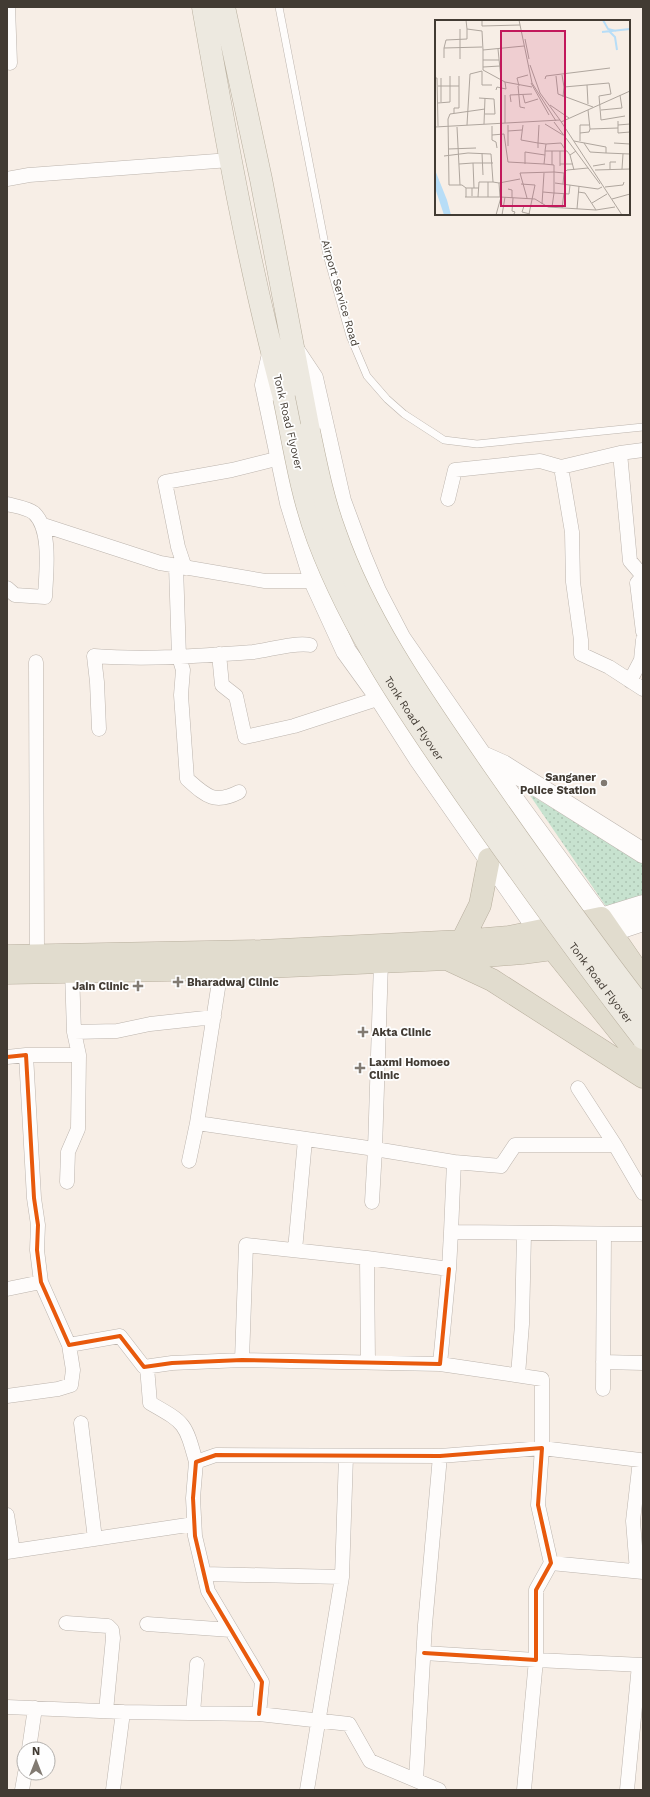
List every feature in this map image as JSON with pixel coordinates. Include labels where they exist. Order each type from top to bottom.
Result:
[{"type":"highway","points":[[462,941],[480,905],[489,859]]},
{"type":"highway","points":[[7,956],[261,951],[462,941],[509,937],[539,931],[606,925]]},
{"type":"highway","points":[[7,973],[221,969],[447,959],[522,953],[552,949],[606,925]]},
{"type":"highway","points":[[606,925],[643,979]]},
{"type":"highway","points":[[539,931],[643,1061]]},
{"type":"highway","points":[[447,959],[492,980],[643,1077]]},
{"type":"main road","name":"Tonk Road Flyover","points":[[203,7],[230,160],[272,354],[284,398],[302,480],[317,538],[363,637],[416,723],[529,887],[643,1038]]},
{"type":"main road","name":"Tonk Road Flyover","points":[[224,7],[261,179],[309,430],[319,476],[334,532],[379,629],[431,713],[544,876],[643,1009]]},
{"type":"street","points":[[8,7],[10,64]]},
{"type":"street","points":[[7,179],[29,175],[230,160]]},
{"type":"street","points":[[294,351],[313,378],[341,501],[376,591],[401,639],[482,756],[606,925]]},
{"type":"street","points":[[272,354],[265,384],[290,503],[314,581],[346,651],[380,698],[419,759],[539,931]]},
{"type":"street","points":[[448,499],[455,470],[540,461],[561,467],[620,453],[643,450]]},
{"type":"street","points":[[620,453],[630,561],[643,576],[637,583],[643,632]]},
{"type":"street","points":[[239,792],[227,798],[206,796],[187,779],[181,695],[183,670],[180,657],[180,567],[178,547],[165,482],[232,470],[276,460]]},
{"type":"street","points":[[561,467],[572,532],[573,582],[581,640],[581,654],[609,667],[643,689]]},
{"type":"street","points":[[7,504],[33,511],[43,525],[46,553],[45,597],[15,595],[7,588]]},
{"type":"street","points":[[43,525],[160,563],[265,581],[314,581]]},
{"type":"street","points":[[630,681],[640,660],[643,640]]},
{"type":"street","points":[[99,729],[97,682],[94,656],[131,659],[180,657],[272,650],[303,644],[310,645]]},
{"type":"street","points":[[219,654],[222,685],[236,696],[245,736],[294,726],[380,698]]},
{"type":"street","points":[[36,662],[37,955]]},
{"type":"street","points":[[482,756],[503,765],[643,852]]},
{"type":"street","points":[[606,925],[643,905]]},
{"type":"street","points":[[606,925],[643,921]]},
{"type":"street","points":[[372,1202],[376,1149],[381,962]]},
{"type":"street","points":[[189,1161],[197,1123],[221,969]]},
{"type":"street","points":[[67,1182],[68,1152],[78,1128],[78,1055],[74,1032],[72,971]]},
{"type":"street","points":[[74,1032],[117,1031],[150,1024],[214,1017]]},
{"type":"street","points":[[7,1057],[26,1055],[78,1055]]},
{"type":"street","points":[[7,1396],[58,1389],[71,1385],[73,1370],[69,1345],[41,1282],[37,1250],[38,1225],[34,1198],[26,1055]]},
{"type":"street","points":[[578,1088],[643,1193]]},
{"type":"street","points":[[197,1123],[454,1162],[501,1166],[515,1145],[614,1145]]},
{"type":"street","points":[[295,1250],[305,1140]]},
{"type":"street","points":[[440,1364],[449,1269],[454,1162]]},
{"type":"street","points":[[451,1232],[524,1234],[643,1234]]},
{"type":"street","points":[[518,1375],[522,1324],[524,1234]]},
{"type":"street","points":[[603,1389],[604,1234]]},
{"type":"street","points":[[242,1360],[246,1245],[367,1258],[449,1269]]},
{"type":"street","points":[[367,1258],[368,1362]]},
{"type":"street","points":[[7,1289],[41,1282]]},
{"type":"street","points":[[69,1345],[120,1336],[144,1367],[172,1363],[242,1360],[440,1364],[542,1379],[542,1448],[538,1505],[552,1564],[536,1590],[536,1660],[524,1790]]},
{"type":"street","points":[[603,1362],[643,1363]]},
{"type":"street","points":[[147,1367],[150,1402],[179,1420],[187,1430],[196,1462],[193,1498],[195,1536],[208,1591],[262,1682],[259,1714]]},
{"type":"street","points":[[82,1423],[95,1539]]},
{"type":"street","points":[[196,1462],[216,1455],[440,1456],[542,1448],[641,1460],[633,1521],[640,1571],[552,1564]]},
{"type":"street","points":[[307,1790],[320,1721],[342,1576],[346,1456]]},
{"type":"street","points":[[416,1780],[424,1653],[440,1456]]},
{"type":"street","points":[[7,1515],[10,1552],[194,1524]]},
{"type":"street","points":[[204,1574],[342,1576]]},
{"type":"street","points":[[66,1622],[108,1626],[112,1630],[113,1638],[106,1711]]},
{"type":"street","points":[[147,1624],[231,1630]]},
{"type":"street","points":[[424,1653],[641,1665],[627,1790]]},
{"type":"street","points":[[193,1713],[197,1664]]},
{"type":"street","points":[[7,1707],[123,1712],[259,1714],[349,1724],[370,1761],[439,1790]]},
{"type":"street","points":[[30,1741],[35,1708]]},
{"type":"street","points":[[113,1790],[123,1712]]},
{"type":"lane","name":"Airport Service Road","points":[[279,7],[328,254],[350,336],[367,376],[372,382],[387,399],[404,414],[444,440],[477,444],[643,427]]},
{"type":"green space","points":[[529,794],[643,863],[643,900],[614,910],[605,905]]},
{"type":"cycle path","points":[[7,1057],[26,1055],[34,1198],[38,1225],[37,1250],[41,1282],[69,1345],[120,1336],[144,1367],[172,1363],[242,1360],[440,1364],[449,1269]]},
{"type":"cycle path","points":[[259,1714],[262,1682],[208,1591],[195,1536],[193,1498],[196,1462],[216,1455],[440,1456],[542,1448],[538,1505],[551,1563],[536,1590],[536,1660],[424,1653]]},
{"type":"place","name":"Sanganer Police Station","points":[[604,783]]},
{"type":"place","name":"Bharadwaj Clinic","points":[[178,982]]},
{"type":"place","name":"Jain Clinic","points":[[138,986]]},
{"type":"place","name":"Akta Clinic","points":[[363,1032]]},
{"type":"place","name":"Laxmi Homoeo Clinic","points":[[360,1068]]}]
